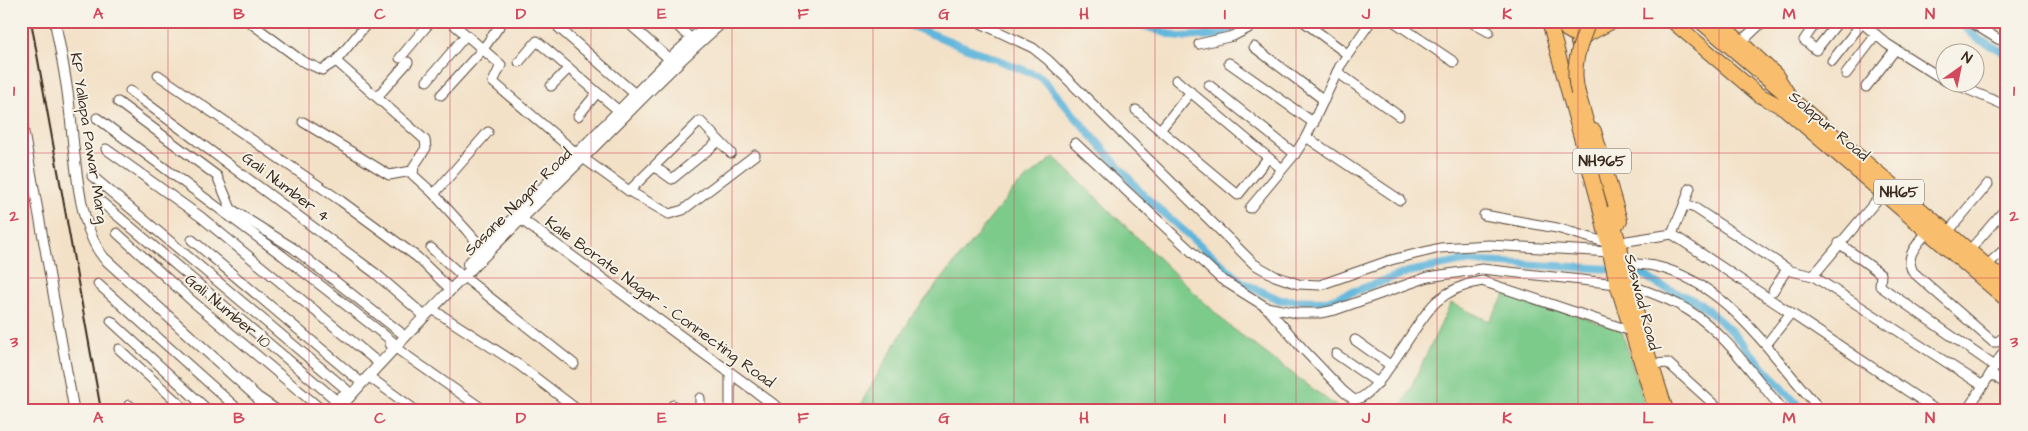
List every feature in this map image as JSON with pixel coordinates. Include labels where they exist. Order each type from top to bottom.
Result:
[{"type":"main road","name":"NH965","points":[[1542,21],[1584,172],[1599,203]]},
{"type":"main road","name":"NH965","points":[[1549,21],[1599,203]]},
{"type":"main road","points":[[1561,21],[1567,30],[1581,38],[1613,21]]},
{"type":"main road","name":"NH965","points":[[1589,21],[1579,46],[1574,78],[1619,254]]},
{"type":"main road","name":"Solapur Road","points":[[1672,21],[1759,95],[1787,104],[2007,283]]},
{"type":"main road","name":"NH65","points":[[1686,21],[1765,84]]},
{"type":"main road","name":"NH65","points":[[1700,21],[1787,104]]},
{"type":"main road","name":"Solapur Road","points":[[1718,21],[1776,75],[1787,104],[1882,194],[2007,300]]},
{"type":"main road","name":"NH965","points":[[1581,38],[1576,46],[1576,68],[1619,254]]},
{"type":"main road","name":"Saswad Road","points":[[1599,203],[1619,254],[1631,331],[1656,410]]},
{"type":"main road","name":"Saswad Road","points":[[1623,283],[1666,410]]},
{"type":"street","name":"KP Yallapa Pawar Marg","points":[[55,21],[67,86],[83,209],[94,246],[104,258],[257,398],[276,410]]},
{"type":"street","points":[[248,21],[302,61],[319,70],[336,61],[369,21]]},
{"type":"street","points":[[377,97],[431,21]]},
{"type":"street","points":[[441,95],[483,49],[503,21]]},
{"type":"street","points":[[626,21],[673,61]]},
{"type":"street","points":[[672,21],[695,41]]},
{"type":"street","points":[[976,21],[1033,48],[1048,60],[1254,264],[1275,276],[1298,284],[1320,285],[1391,260],[1440,248],[1489,245],[1619,254],[1672,234],[1690,188]]},
{"type":"street","points":[[1199,44],[1233,36],[1262,21]]},
{"type":"street","points":[[1303,21],[1347,54]]},
{"type":"street","points":[[1250,208],[1295,154],[1306,137],[1347,54],[1371,21]]},
{"type":"street","points":[[1393,21],[1454,62]]},
{"type":"street","points":[[1469,21],[1489,32]]},
{"type":"street","points":[[1741,42],[1762,21]]},
{"type":"street","points":[[1817,21],[1804,40],[1816,50],[1840,21]]},
{"type":"street","points":[[1969,21],[1998,40],[2007,42]]},
{"type":"street","points":[[454,22],[501,66],[493,82],[580,155],[629,191],[669,214],[676,214],[755,155]]},
{"type":"street","name":"Sasane Nagar Road","points":[[485,251],[521,218],[635,94],[718,22]]},
{"type":"street","points":[[1832,61],[1861,22],[1895,50],[1936,75]]},
{"type":"street","points":[[559,28],[635,94]]},
{"type":"street","points":[[426,81],[466,35]]},
{"type":"street","points":[[1846,74],[1876,35]]},
{"type":"street","points":[[519,62],[537,41],[619,112]]},
{"type":"street","points":[[1254,47],[1324,100]]},
{"type":"street","points":[[1866,87],[1895,50]]},
{"type":"street","points":[[303,122],[389,175],[412,171],[426,148],[425,140],[336,61]]},
{"type":"street","name":"Sasane Nagar Road","points":[[338,406],[347,390],[375,360],[432,309],[461,275],[673,61]]},
{"type":"street","points":[[1229,63],[1314,123]]},
{"type":"street","points":[[551,86],[568,68]]},
{"type":"street","points":[[1337,72],[1400,116]]},
{"type":"street","points":[[158,74],[341,201],[417,258],[446,286]]},
{"type":"street","points":[[1176,80],[1282,169]]},
{"type":"street","points":[[1209,85],[1295,154]]},
{"type":"street","name":"Gali Number 4","points":[[130,91],[376,273],[420,312]]},
{"type":"street","points":[[1160,130],[1191,92]]},
{"type":"street","points":[[1974,92],[2007,106]]},
{"type":"street","points":[[578,116],[597,93]]},
{"type":"street","points":[[118,102],[217,176],[231,209],[293,248],[400,332]]},
{"type":"street","points":[[1136,110],[1238,195],[1268,158]]},
{"type":"street","points":[[21,116],[74,410]]},
{"type":"street","points":[[97,118],[283,256],[392,344],[484,410]]},
{"type":"street","points":[[629,191],[700,121],[731,153]]},
{"type":"street","points":[[434,194],[488,132]]},
{"type":"street","points":[[1306,137],[1400,200]]},
{"type":"street","points":[[655,166],[672,179],[719,140]]},
{"type":"street","points":[[1075,143],[1222,279],[1266,307],[1302,348],[1354,400],[1366,396],[1378,383],[1422,317],[1436,302],[1464,284],[1482,281],[1631,331]]},
{"type":"street","points":[[106,149],[201,217],[375,360]]},
{"type":"street","points":[[412,171],[413,175],[434,194],[485,251]]},
{"type":"street","points":[[92,176],[347,390]]},
{"type":"street","points":[[1947,233],[1988,184]]},
{"type":"street","points":[[1812,276],[1882,194]]},
{"type":"street","points":[[100,201],[338,406]]},
{"type":"street","points":[[1684,205],[1695,208],[1787,268],[1812,276],[1983,386]]},
{"type":"street","points":[[1969,251],[2007,207]]},
{"type":"street","points":[[1484,215],[1549,226],[1655,266],[1703,288],[1738,314],[1821,410]]},
{"type":"street","name":"Kale Borate Nagar - Connecting Road","points":[[521,218],[781,410]]},
{"type":"street","points":[[1926,232],[1910,255],[1909,264],[1913,272],[1993,342],[1997,342],[2007,335]]},
{"type":"street","name":"Gali Number 10","points":[[117,233],[191,300],[322,410]]},
{"type":"street","points":[[1672,234],[1936,410]]},
{"type":"street","points":[[192,240],[357,379]]},
{"type":"street","points":[[1839,244],[1881,274],[1880,286],[1994,370],[2007,385]]},
{"type":"street","points":[[1986,266],[2007,247]]},
{"type":"street","points":[[431,248],[461,275],[574,364]]},
{"type":"street","points":[[1774,291],[1787,268]]},
{"type":"street","points":[[1266,307],[1297,313],[1320,313],[1335,310],[1428,278],[1482,269],[1623,283],[1668,299],[1700,318],[1723,340],[1783,410]]},
{"type":"street","points":[[1482,269],[1482,281]]},
{"type":"street","name":"Sasane Nagar Road","points":[[329,410],[338,406],[368,376],[400,332],[446,286],[461,275]]},
{"type":"street","points":[[98,284],[239,410]]},
{"type":"street","points":[[432,309],[519,365],[578,410]]},
{"type":"street","points":[[1766,345],[1790,314]]},
{"type":"street","points":[[111,321],[208,410]]},
{"type":"street","points":[[1355,340],[1390,365]]},
{"type":"street","points":[[1967,410],[1994,370],[2007,346]]},
{"type":"street","points":[[118,349],[186,410]]},
{"type":"street","points":[[1336,354],[1378,383]]},
{"type":"street","points":[[1651,364],[1668,363],[1720,410]]},
{"type":"street","points":[[730,373],[730,410]]},
{"type":"street","points":[[368,376],[415,410]]},
{"type":"street","name":"KP Yallapa Pawar Marg","points":[[257,398],[265,410]]},
{"type":"street","points":[[700,398],[700,410]]},
{"type":"green space","points":[[1054,157],[1228,325],[1341,410],[857,410],[912,316],[1015,188]]},
{"type":"green space","points":[[1508,291],[1622,331],[1646,410],[1400,410],[1451,303],[1489,321]]},
{"type":"waterway","points":[[899,21],[1041,77],[1144,196],[1243,283],[1280,300],[1327,301],[1408,272],[1464,261],[1630,270],[1644,275],[1657,284],[1701,304],[1732,332],[1802,410]]},
{"type":"waterway","points":[[1130,21],[1178,37],[1220,35],[1243,21]]},
{"type":"waterway","points":[[1958,21],[1978,39],[2007,54]]},
{"type":"tunnel","points":[[21,23],[27,21]]},
{"type":"railway","points":[[31,21],[101,410]]}]
